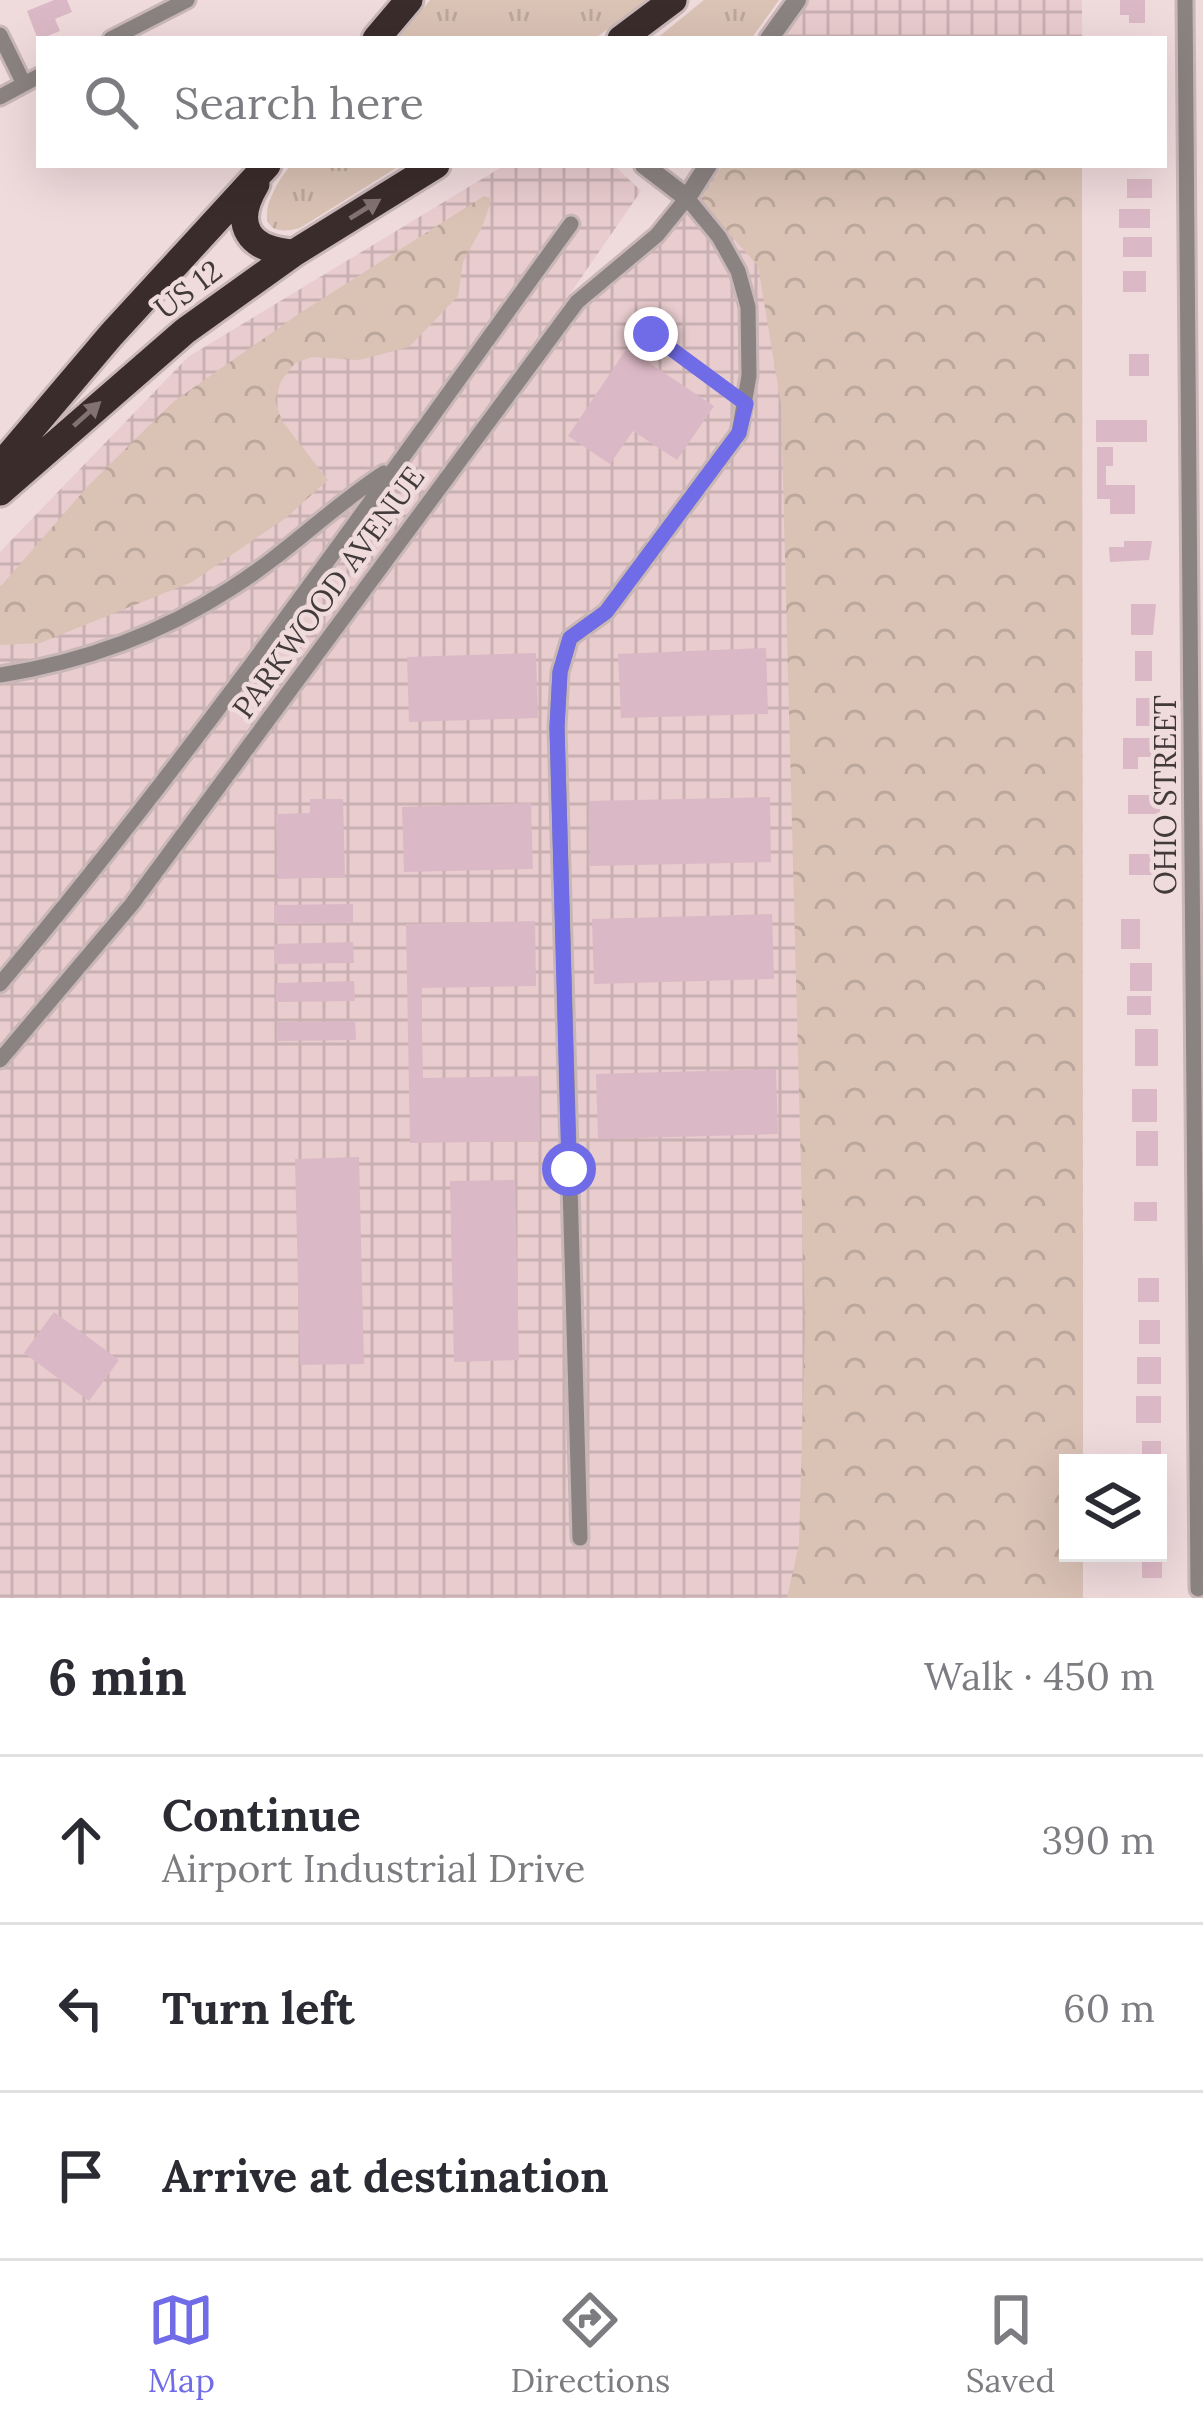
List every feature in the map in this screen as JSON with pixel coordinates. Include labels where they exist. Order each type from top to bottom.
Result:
[{"type":"highway","points":[[379,36],[409,0]]},
{"type":"highway","points":[[625,36],[673,0]]},
{"type":"highway","name":"US 12","points":[[0,466],[111,334],[264,168]]},
{"type":"highway","points":[[265,168],[248,198],[247,231],[261,247],[295,254]]},
{"type":"highway","name":"US 12","points":[[0,492],[185,331],[431,168]]},
{"type":"street","points":[[771,36],[797,0]]},
{"type":"street","name":"OHIO STREET","points":[[1185,0],[1196,397],[1198,1589]]},
{"type":"street","points":[[117,36],[182,1]]},
{"type":"street","points":[[0,35],[31,80],[0,97]]},
{"type":"street","points":[[580,1538],[558,745],[560,672],[570,638],[606,612],[739,433],[750,340],[748,307],[738,271],[719,237],[687,198],[648,168]]},
{"type":"street","name":"PARKWOOD AVENUE","points":[[0,1060],[133,904],[577,302],[657,235],[706,168]]},
{"type":"street","points":[[0,984],[90,878],[571,224]]},
{"type":"street","points":[[0,675],[44,668],[119,646],[182,617],[233,588],[346,498],[395,466]]},
{"type":"lane","points":[[651,334],[746,404]]},
{"type":"shaded area","points":[[806,0],[1082,0],[1082,36],[781,36]]},
{"type":"shaded area","points":[[500,168],[617,168],[641,191],[348,615],[590,301],[665,236],[716,168],[1082,168],[1083,1454],[1059,1454],[1059,1562],[1083,1562],[1083,1598],[0,1598],[0,552],[188,357]]},
{"type":"green space","points":[[430,0],[648,0],[598,36],[400,36]]},
{"type":"green space","points":[[704,0],[779,0],[753,36],[660,36]]},
{"type":"green space","points":[[289,168],[396,168],[300,228],[283,230],[272,227],[268,220],[277,186]]},
{"type":"green space","points":[[721,168],[1082,168],[1083,1454],[1059,1454],[1059,1562],[1083,1562],[1083,1598],[787,1598],[799,1544],[805,1324],[781,404],[758,266],[700,201]]},
{"type":"green space","points":[[484,196],[492,199],[463,262],[458,296],[409,347],[359,360],[312,357],[295,363],[281,381],[275,400],[282,421],[328,480],[287,517],[192,582],[40,643],[0,645],[0,587],[88,486],[173,402],[300,313]]},
{"type":"building","points":[[67,0],[72,12],[55,19],[60,31],[36,36],[27,11]]},
{"type":"building","points":[[1120,0],[1145,0],[1145,23],[1129,23],[1129,15],[1120,15]]},
{"type":"building","points":[[1127,179],[1152,179],[1152,198],[1127,198]]},
{"type":"building","points":[[1119,209],[1150,209],[1150,228],[1119,228]]},
{"type":"building","points":[[1123,237],[1152,237],[1152,257],[1123,257]]},
{"type":"building","points":[[1123,271],[1146,271],[1146,292],[1123,292]]},
{"type":"building","points":[[627,348],[714,406],[677,460],[633,431],[610,464],[568,436]]},
{"type":"building","points":[[1129,354],[1149,354],[1149,376],[1129,376]]},
{"type":"building","points":[[1096,420],[1147,420],[1147,442],[1096,442]]},
{"type":"building","points":[[1097,447],[1113,447],[1106,485],[1135,485],[1135,514],[1110,514],[1110,499],[1097,499]]},
{"type":"building","points":[[1124,541],[1152,541],[1149,560],[1110,562],[1109,547],[1124,547]]},
{"type":"building","points":[[1131,604],[1156,604],[1153,635],[1131,635]]},
{"type":"building","points":[[766,648],[768,714],[621,718],[618,654]]},
{"type":"building","points":[[1135,651],[1152,651],[1152,681],[1135,681]]},
{"type":"building","points":[[536,653],[538,718],[409,722],[407,657]]},
{"type":"building","points":[[1136,698],[1153,698],[1153,726],[1136,726]]},
{"type":"building","points":[[1123,738],[1156,738],[1156,757],[1138,757],[1138,769],[1123,769]]},
{"type":"building","points":[[1128,795],[1160,795],[1160,814],[1128,814]]},
{"type":"building","points":[[770,797],[771,862],[590,866],[589,801]]},
{"type":"building","points":[[310,799],[343,799],[345,877],[278,879],[276,814],[310,813]]},
{"type":"building","points":[[531,803],[533,869],[404,872],[402,807]]},
{"type":"building","points":[[1129,854],[1156,854],[1156,875],[1129,875]]},
{"type":"building","points":[[353,904],[353,923],[275,924],[274,905]]},
{"type":"building","points":[[772,914],[774,979],[594,984],[592,919]]},
{"type":"building","points":[[1121,919],[1140,919],[1140,949],[1121,949]]},
{"type":"building","points":[[535,921],[536,986],[421,988],[423,1078],[539,1076],[540,1141],[410,1143],[406,924]]},
{"type":"building","points":[[353,942],[354,963],[275,964],[274,944]]},
{"type":"building","points":[[1130,963],[1152,963],[1152,991],[1130,991]]},
{"type":"building","points":[[354,981],[355,1001],[276,1002],[276,983]]},
{"type":"building","points":[[1127,996],[1151,996],[1151,1015],[1127,1015]]},
{"type":"building","points":[[355,1021],[356,1040],[278,1041],[277,1022]]},
{"type":"building","points":[[1135,1029],[1158,1029],[1158,1066],[1135,1066]]},
{"type":"building","points":[[776,1069],[778,1134],[598,1139],[596,1074]]},
{"type":"building","points":[[1132,1089],[1157,1089],[1157,1122],[1132,1122]]},
{"type":"building","points":[[1136,1131],[1158,1131],[1158,1166],[1136,1166]]},
{"type":"building","points":[[359,1157],[364,1364],[300,1365],[295,1159]]},
{"type":"building","points":[[515,1180],[519,1360],[454,1362],[450,1181]]},
{"type":"building","points":[[1134,1202],[1157,1202],[1157,1221],[1134,1221]]},
{"type":"building","points":[[1138,1278],[1159,1278],[1159,1302],[1138,1302]]},
{"type":"building","points":[[54,1312],[119,1360],[89,1401],[24,1353]]},
{"type":"building","points":[[1139,1320],[1160,1320],[1160,1344],[1139,1344]]},
{"type":"building","points":[[1137,1357],[1161,1357],[1161,1384],[1137,1384]]},
{"type":"building","points":[[1136,1396],[1161,1396],[1161,1423],[1136,1423]]},
{"type":"building","points":[[1142,1441],[1161,1441],[1161,1454],[1142,1454]]},
{"type":"building","points":[[1142,1562],[1162,1562],[1162,1578],[1142,1578]]},
{"type":"route","points":[[569,1169],[557,727],[560,672],[570,638],[606,612],[739,433],[746,404],[651,334]]}]
